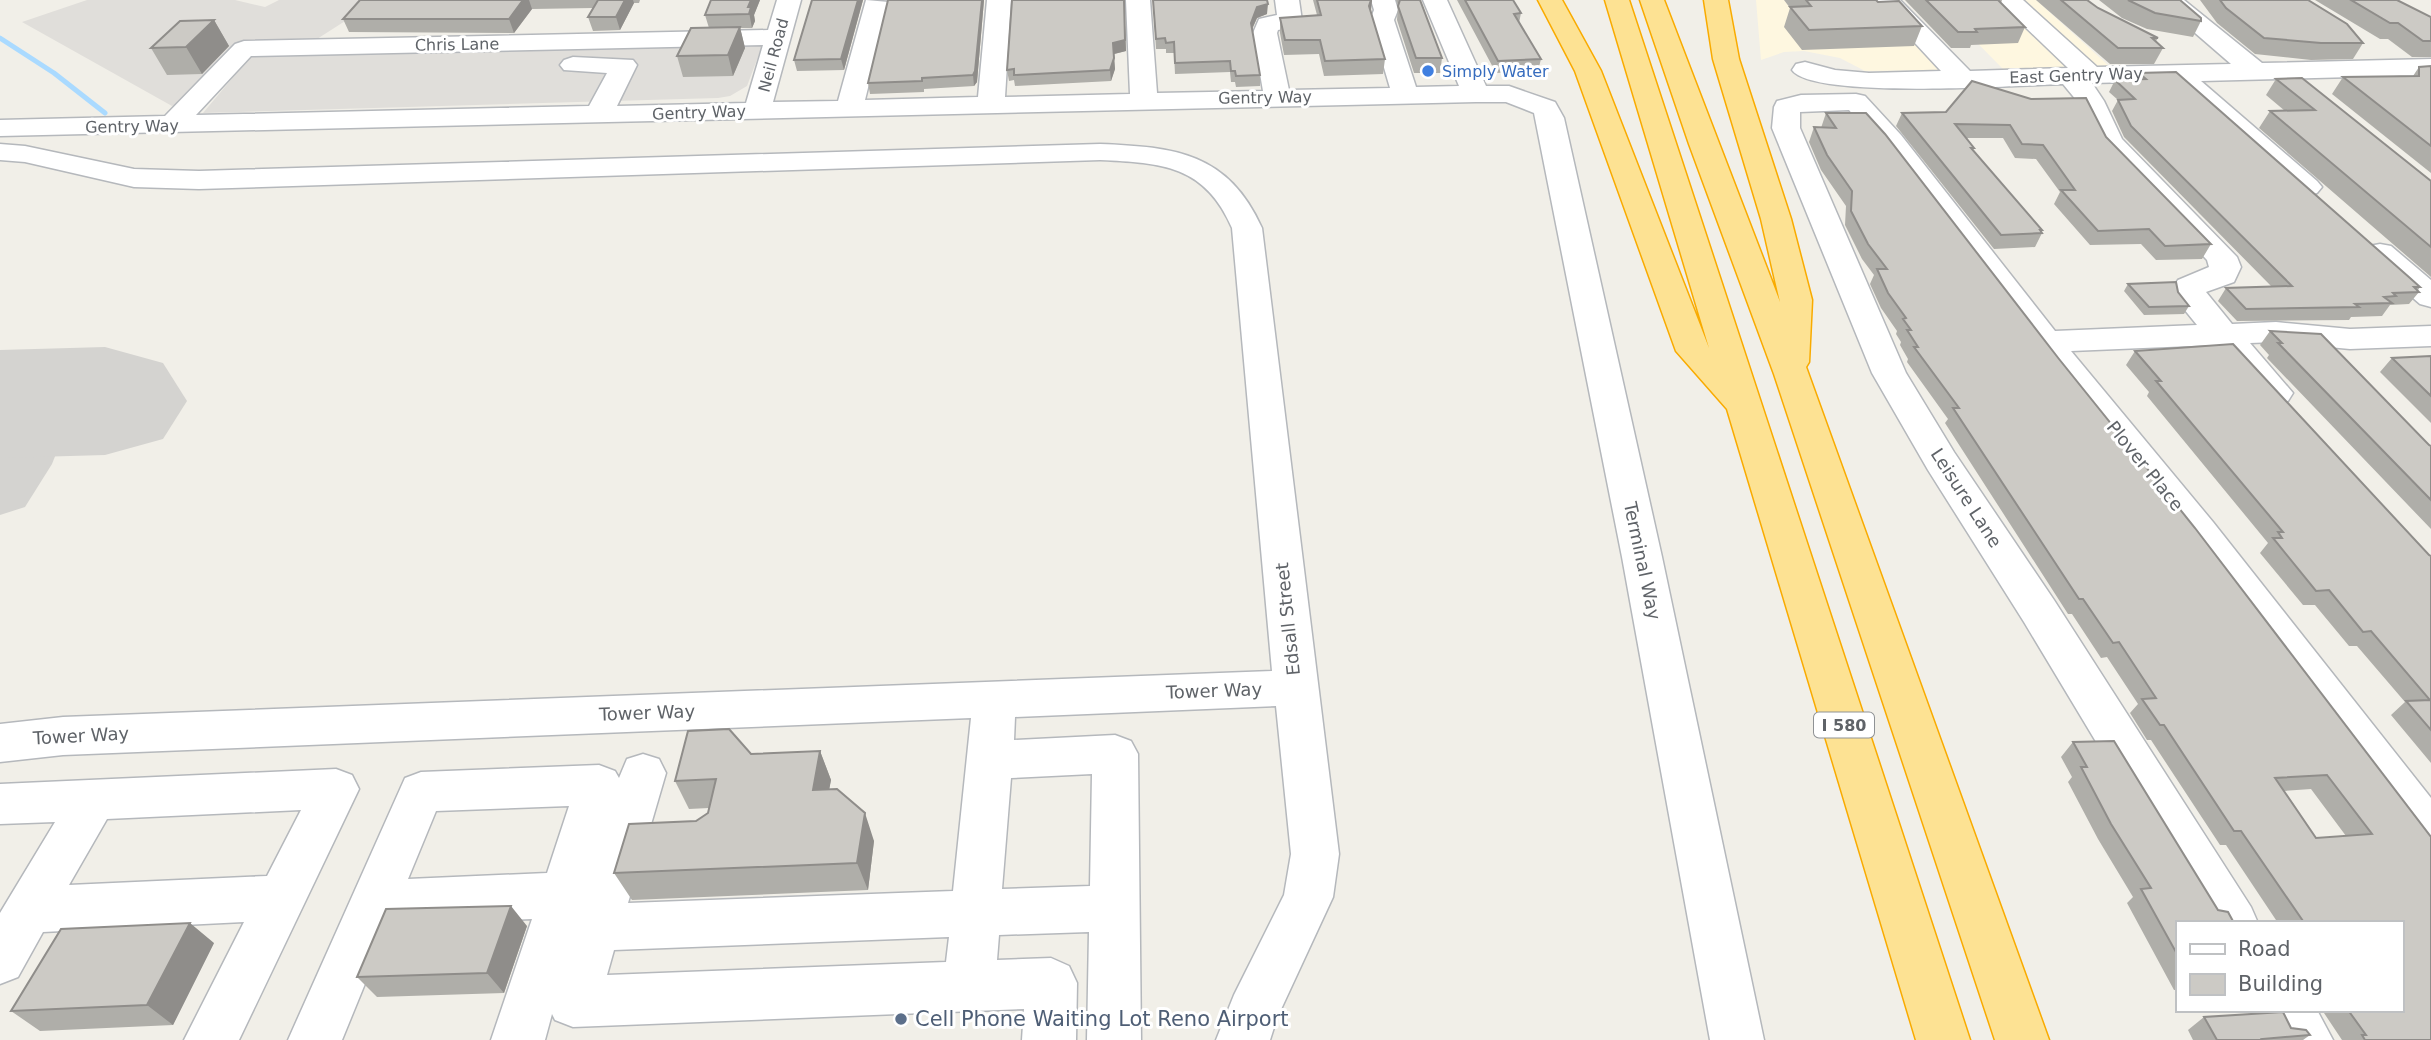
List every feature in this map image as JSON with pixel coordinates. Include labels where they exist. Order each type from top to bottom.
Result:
[{"type":"highway","points":[[1550,0],[1598,93],[1693,351],[1745,410]]},
{"type":"highway","name":"I 580","points":[[1617,0],[1943,1040]]},
{"type":"highway","points":[[1652,0],[1791,374],[2022,1040]]},
{"type":"highway","points":[[1716,0],[1726,59],[1776,219],[1796,300],[1791,374]]},
{"type":"street","name":"Neil Road","points":[[757,110],[789,0]]},
{"type":"street","points":[[990,104],[999,0]]},
{"type":"street","points":[[1138,0],[1144,100]]},
{"type":"street","points":[[1276,90],[1265,33],[1268,24],[1290,21],[1287,0]]},
{"type":"street","points":[[1383,0],[1386,10],[1382,20],[1405,94]]},
{"type":"street","points":[[1434,0],[1476,94]]},
{"type":"street","points":[[1887,0],[1963,79]]},
{"type":"street","points":[[2009,0],[2080,75],[2095,103],[2101,127],[2111,143],[2221,257],[2225,267],[2223,275],[2189,287],[2191,298],[2302,421]]},
{"type":"street","points":[[2169,0],[2268,70],[2317,99]]},
{"type":"street","points":[[849,108],[877,2]]},
{"type":"street","name":"Chris Lane","points":[[171,126],[244,49],[777,37]]},
{"type":"street","points":[[2363,42],[2404,67]]},
{"type":"street","points":[[307,72],[621,64],[627,87],[599,114]]},
{"type":"street","points":[[2180,64],[2327,205]]},
{"type":"street","name":"East Gentry Way","points":[[1805,70],[1833,78],[1869,81],[2080,75],[2180,64],[2268,70],[2431,67]]},
{"type":"street","name":"Gentry Way","points":[[0,128],[171,126],[1144,100],[1276,90],[1476,94],[1523,98]]},
{"type":"street","name":"Terminal Way","points":[[1523,98],[1545,108],[1550,118],[1642,557],[1737,1040]]},
{"type":"street","name":"Plover Place","points":[[1856,102],[1891,141],[2046,342],[2207,543],[2431,834]]},
{"type":"street","name":"Leisure Lane","points":[[1856,102],[1801,103],[1787,107],[1786,128],[1889,373],[1941,461],[2039,611],[2232,921]]},
{"type":"street","name":"Edsall Street","points":[[0,152],[25,154],[134,178],[199,180],[1100,152],[1139,153],[1167,158],[1196,168],[1220,181],[1240,207],[1247,228],[1296,688],[1312,811],[1313,865],[1308,897],[1252,1013],[1243,1040]]},
{"type":"street","points":[[2358,233],[2431,297]]},
{"type":"street","points":[[2046,342],[2276,332],[2350,339],[2431,335]]},
{"type":"street","points":[[2321,336],[2357,373]]},
{"type":"street","name":"Tower Way","points":[[0,743],[63,736],[1296,688]]},
{"type":"street","points":[[969,988],[995,700]]},
{"type":"street","points":[[990,760],[1115,754],[1114,1040]]},
{"type":"street","points":[[518,1040],[643,773]]},
{"type":"street","points":[[315,1040],[421,792],[599,785],[580,911],[573,1002],[1051,984],[1049,1040]]},
{"type":"street","points":[[0,804],[336,789],[211,1040]]},
{"type":"street","points":[[0,960],[93,800]]},
{"type":"street","points":[[29,910],[282,898]]},
{"type":"street","points":[[373,903],[580,911],[976,913],[1115,908]]},
{"type":"street","points":[[2288,1012],[2306,1040]]},
{"type":"shaded area","points":[[87,0],[235,0],[265,7],[279,0],[378,0],[317,39],[248,40],[189,99],[172,106],[22,22]]},
{"type":"shaded area","points":[[1756,0],[1823,0],[1881,6],[1943,70],[1865,71],[1840,58],[1804,51],[1784,52],[1761,60]]},
{"type":"shaded area","points":[[1935,0],[2036,0],[2109,66],[2003,69]]},
{"type":"shaded area","points":[[764,41],[747,86],[730,96],[718,98],[203,113],[250,57],[264,53]]},
{"type":"building","points":[[360,0],[523,0],[509,19],[343,19]]},
{"type":"building","points":[[598,0],[625,0],[616,17],[588,17]]},
{"type":"building","points":[[711,0],[751,0],[748,7],[751,7],[749,14],[705,15]]},
{"type":"building","points":[[812,0],[858,0],[841,59],[794,60]]},
{"type":"building","points":[[888,0],[982,0],[973,75],[922,78],[922,81],[868,83]]},
{"type":"building","points":[[1012,0],[1124,0],[1125,40],[1113,43],[1114,58],[1110,70],[1014,75],[1014,69],[1007,70]]},
{"type":"building","points":[[1153,0],[1267,0],[1268,4],[1257,7],[1251,23],[1260,75],[1236,76],[1235,71],[1231,71],[1230,61],[1175,63],[1174,42],[1166,43],[1165,38],[1156,39]]},
{"type":"building","points":[[1317,0],[1371,0],[1369,6],[1385,59],[1325,61],[1320,40],[1285,40],[1280,18],[1321,15]]},
{"type":"building","points":[[1400,0],[1420,0],[1442,58],[1416,58],[1398,6]]},
{"type":"building","points":[[1465,0],[1513,0],[1521,13],[1514,14],[1541,59],[1498,61]]},
{"type":"building","points":[[1806,0],[1899,1],[1922,26],[1809,30],[1790,7],[1811,6]]},
{"type":"building","points":[[1926,0],[1998,0],[2025,27],[1958,32]]},
{"type":"building","points":[[2061,0],[2087,0],[2158,38],[2152,38],[2163,48],[2118,48]]},
{"type":"building","points":[[2128,0],[2180,0],[2201,18],[2201,21],[2155,13]]},
{"type":"building","points":[[2220,0],[2308,0],[2347,24],[2363,43],[2321,43],[2264,38],[2226,8]]},
{"type":"building","points":[[2351,0],[2397,0],[2431,17],[2431,41],[2423,41],[2398,23],[2390,23]]},
{"type":"building","points":[[214,20],[186,47],[151,48],[180,21]]},
{"type":"building","points":[[740,27],[728,55],[677,56],[691,28]]},
{"type":"building","points":[[2431,66],[2431,146],[2343,77],[2419,76],[2419,67]]},
{"type":"building","points":[[2176,72],[2420,287],[2414,287],[2419,292],[2393,293],[2396,296],[2384,297],[2392,303],[2355,304],[2359,307],[2246,309],[2226,288],[2292,286],[2131,126],[2118,100],[2135,99],[2115,80],[2146,79],[2139,73]]},
{"type":"building","points":[[2302,78],[2431,181],[2431,247],[2270,111],[2315,110],[2276,79]]},
{"type":"building","points":[[1972,81],[2031,99],[2086,98],[2106,137],[2211,244],[2165,246],[2149,229],[2098,231],[2061,190],[2075,190],[2043,145],[2022,144],[2010,125],[1955,124],[1974,148],[1971,148],[2042,230],[2042,233],[2001,235],[1902,113],[1946,112]]},
{"type":"building","points":[[1826,113],[1866,113],[1885,134],[2059,359],[2195,528],[2431,837],[2431,1040],[2365,1040],[2362,1035],[2366,1035],[2349,1012],[2403,1012],[2403,921],[2303,921],[2241,831],[2234,831],[2164,725],[2160,725],[2142,699],[2156,698],[2119,642],[2113,643],[2083,599],[2079,599],[1953,408],[1959,408],[1914,347],[1918,347],[1907,330],[1911,330],[1903,319],[1906,318],[1888,293],[1877,269],[1887,269],[1868,244],[1851,211],[1852,191],[1827,155],[1814,127],[1836,128]],"holes":[[[2327,775],[2372,834],[2316,838],[2275,778]]]},
{"type":"building","points":[[2176,282],[2178,292],[2189,306],[2149,307],[2128,284]]},
{"type":"building","points":[[2270,331],[2321,334],[2431,446],[2431,500],[2278,343],[2282,343]]},
{"type":"building","points":[[2233,344],[2431,556],[2431,730],[2406,701],[2430,700],[2371,631],[2363,632],[2329,590],[2316,591],[2273,538],[2282,538],[2278,532],[2283,532],[2156,381],[2161,381],[2135,351]]},
{"type":"building","points":[[2431,356],[2431,396],[2392,358]]},
{"type":"building","points":[[729,729],[751,754],[820,751],[813,790],[837,789],[865,813],[857,863],[614,873],[629,824],[696,821],[708,813],[716,779],[675,781],[688,731]]},
{"type":"building","points":[[2114,741],[2218,910],[2228,912],[2233,921],[2176,921],[2176,952],[2141,889],[2151,888],[2111,824],[2081,767],[2087,767],[2073,742]]},
{"type":"building","points":[[511,906],[487,973],[357,977],[386,909]]},
{"type":"building","points":[[190,923],[147,1005],[11,1011],[61,929]]},
{"type":"building","points":[[2283,1012],[2291,1028],[2306,1030],[2310,1035],[2263,1040],[2217,1040],[2204,1017]]},
{"type":"waterway","points":[[0,38],[54,73],[105,113]]},
{"type":"taxiway","points":[[0,490],[18,464],[43,403]]},
{"type":"runway","points":[[0,404],[105,401]]},
{"type":"place","name":"Simply Water","points":[[1428,71]]},
{"type":"place","name":"Cell Phone Waiting Lot Reno Airport","points":[[901,1019]]}]
